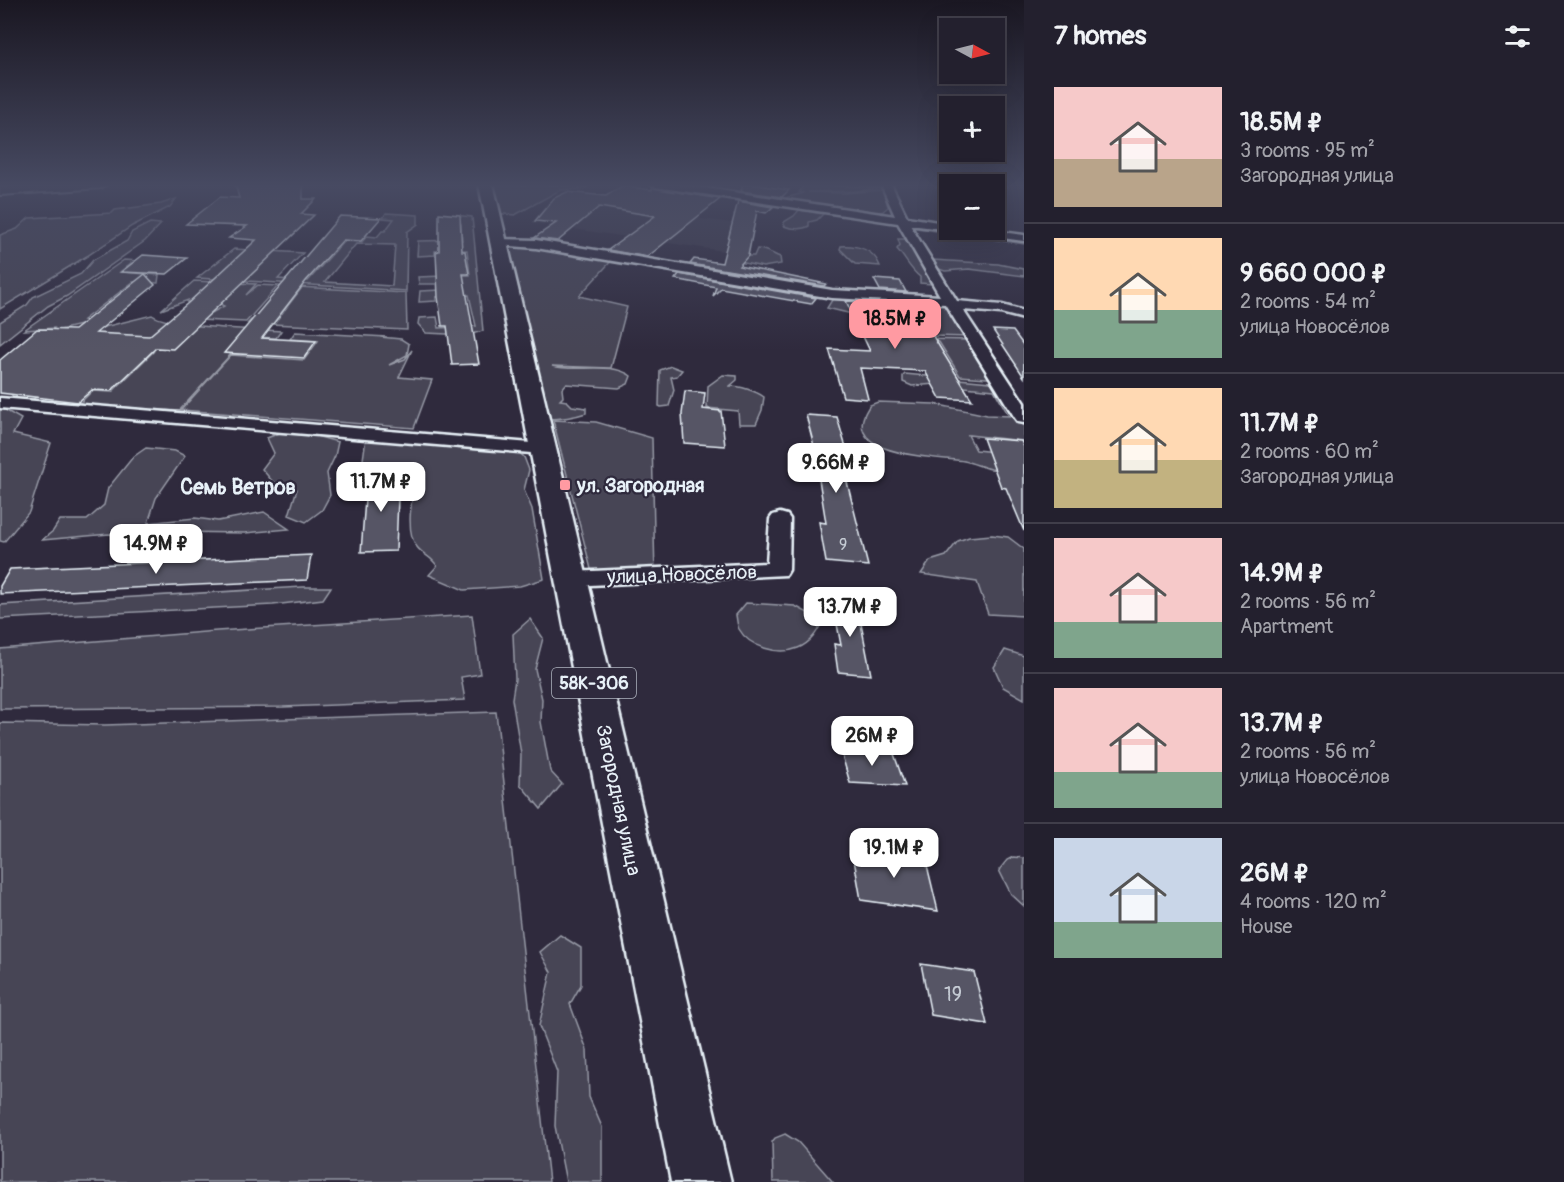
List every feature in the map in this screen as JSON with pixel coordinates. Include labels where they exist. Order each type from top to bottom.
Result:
[{"type":"highway","name":"Загородная улица","points":[[498,242],[701,1182]]},
{"type":"street","points":[[911,239],[949,302],[1004,380],[1024,418]]},
{"type":"street","points":[[498,242],[536,244],[832,294],[949,302],[1002,309],[1024,315]]},
{"type":"street","points":[[0,403],[543,449]]},
{"type":"street","name":"улица Новосёлов","points":[[571,579],[778,570],[780,519]]},
{"type":"shaded area","points":[[0,239],[112,239],[87,256],[0,309]]},
{"type":"shaded area","points":[[147,239],[67,296],[48,306],[0,344],[0,322],[27,305],[33,297],[81,274],[93,260],[127,241]]},
{"type":"shaded area","points":[[364,239],[407,239],[406,291],[197,278],[234,249],[303,253],[278,279],[308,281],[344,241],[362,242]],"holes":[[[356,244],[395,245],[392,286],[325,282]]]},
{"type":"shaded area","points":[[474,239],[483,331],[468,335],[426,333],[418,324],[419,318],[437,317],[439,328],[476,326],[469,295],[436,297],[436,301],[419,302],[420,291],[441,290],[440,284],[419,284],[418,277],[470,275],[467,250],[435,251],[435,255],[417,256],[418,241]]},
{"type":"shaded area","points":[[642,239],[752,239],[750,255]]},
{"type":"shaded area","points":[[898,239],[905,239],[931,284],[920,283],[920,277],[897,249],[900,245]]},
{"type":"shaded area","points":[[1019,239],[1024,240],[1024,244],[997,240]]},
{"type":"shaded area","points":[[501,243],[614,258],[579,296],[627,307],[611,368],[552,366],[613,369],[631,376],[628,384],[619,388],[566,384],[562,389],[563,397],[560,400],[567,401],[572,406],[586,408],[586,413],[568,418],[548,419],[534,367],[538,365],[527,365]]},
{"type":"shaded area","points":[[841,246],[853,246],[870,252],[880,266],[855,264],[840,249]]},
{"type":"shaded area","points":[[757,249],[780,257],[781,264],[763,267],[735,261],[742,256],[754,256]]},
{"type":"shaded area","points":[[124,260],[161,264],[131,263],[120,272],[159,275],[158,283],[133,282],[83,320],[93,322],[51,332],[54,328],[24,330]]},
{"type":"shaded area","points":[[933,260],[998,264],[1024,269],[1024,276],[969,269],[945,271],[933,267]]},
{"type":"shaded area","points":[[194,281],[256,284],[246,295],[258,285],[278,286],[246,322],[199,320],[224,306],[220,304],[187,302],[188,300],[161,310]]},
{"type":"shaded area","points":[[280,286],[406,293],[407,330],[248,323],[251,320],[276,321],[301,289],[279,288]]},
{"type":"shaded area","points":[[835,295],[945,300],[969,337],[934,336],[924,318],[852,314],[827,308]]},
{"type":"shaded area","points":[[152,315],[176,323],[281,331],[276,338],[255,337],[239,354],[231,354],[179,411],[79,404],[92,391],[112,392],[153,352],[129,351],[50,386],[32,400],[8,399],[27,383],[40,343]]},
{"type":"shaded area","points":[[295,332],[387,337],[380,337],[401,339],[409,344],[407,355],[389,365],[405,359],[412,350],[399,377],[432,380],[414,428],[181,410],[231,355],[304,360],[318,341],[290,339]]},
{"type":"shaded area","points":[[911,340],[972,340],[999,379],[960,376],[939,342]]},
{"type":"shaded area","points":[[671,366],[682,370],[677,376],[671,377],[674,390],[669,406],[661,407],[659,406],[660,370]]},
{"type":"shaded area","points":[[905,374],[1001,383],[1024,426],[1024,441],[968,435],[976,450],[1024,455],[1024,473],[991,469],[964,461],[914,455],[877,445],[866,435],[862,422],[870,405],[878,402],[934,404],[987,415],[1009,416],[994,390],[935,384],[912,386],[903,382]]},
{"type":"shaded area","points":[[723,375],[737,376],[737,380],[730,386],[748,389],[764,397],[756,424],[739,424],[738,411],[707,408],[708,386]]},
{"type":"shaded area","points":[[0,407],[21,419],[13,434],[51,443],[29,512],[4,542],[0,541]]},
{"type":"shaded area","points":[[553,420],[596,422],[652,438],[655,579],[595,585]]},
{"type":"shaded area","points":[[285,431],[301,432],[338,442],[335,456],[327,473],[330,495],[322,510],[306,522],[289,515],[297,489],[273,482],[262,469],[274,453],[267,438]]},
{"type":"shaded area","points":[[366,438],[514,448],[524,457],[529,470],[524,490],[532,509],[544,579],[520,586],[464,590],[429,575],[437,566],[417,547],[411,530],[411,509],[418,469],[362,467]]},
{"type":"shaded area","points":[[146,448],[175,451],[185,456],[156,498],[148,523],[195,518],[218,521],[264,512],[289,529],[245,533],[176,532],[135,538],[109,534],[42,540],[53,531],[60,520],[87,520],[104,505],[108,488],[133,457]]},
{"type":"shaded area","points":[[992,535],[1008,537],[1024,549],[1024,616],[988,614],[977,582],[921,574],[930,561],[946,556],[958,541],[969,537]]},
{"type":"shaded area","points":[[331,587],[323,599],[273,605],[0,619],[0,605]]},
{"type":"shaded area","points":[[746,603],[795,606],[823,621],[813,637],[803,646],[782,651],[765,648],[750,641],[739,629],[736,615]]},
{"type":"shaded area","points":[[472,615],[480,674],[461,677],[465,700],[283,707],[0,709],[0,649],[217,631]]},
{"type":"shaded area","points":[[530,619],[543,638],[535,669],[542,699],[541,722],[550,771],[562,784],[541,809],[520,784],[521,754],[512,699],[515,679],[513,634]]},
{"type":"shaded area","points":[[1005,650],[1024,656],[1024,699],[1003,687],[994,667]]},
{"type":"shaded area","points":[[496,712],[549,1182],[0,1182],[0,723],[105,725]]},
{"type":"shaded area","points":[[1013,857],[1024,858],[1024,906],[1011,894],[999,870],[1007,860]]},
{"type":"shaded area","points":[[560,935],[581,948],[581,985],[570,1004],[587,1050],[589,1097],[602,1127],[602,1182],[566,1182],[555,1126],[557,1072],[539,1026],[551,972],[540,952]]},
{"type":"shaded area","points":[[785,1134],[798,1142],[833,1182],[773,1182],[772,1142],[775,1138]]},
{"type":"building","points":[[245,239],[289,239],[173,349],[156,348],[111,391],[92,390],[78,402],[0,393],[0,360],[37,329],[74,330],[145,274],[155,285],[96,333],[149,336],[256,240]]},
{"type":"building","points":[[320,239],[363,239],[343,240],[306,281],[262,338],[316,341],[304,358],[224,353]]},
{"type":"building","points":[[439,239],[461,239],[462,251],[465,251],[469,274],[463,274],[479,364],[452,365],[447,326],[442,326],[438,297],[436,252],[439,251]]},
{"type":"building","points":[[623,239],[669,239],[647,257],[608,250]]},
{"type":"building","points":[[728,239],[751,239],[748,256],[739,266],[826,284],[824,286],[690,264],[694,259],[722,263]]},
{"type":"building","points":[[143,255],[187,258],[167,274],[121,272]]},
{"type":"building","points":[[679,274],[816,298],[811,304],[721,288],[713,296],[716,287],[675,279]]},
{"type":"building","points":[[874,279],[900,281],[906,292],[880,290]]},
{"type":"building","points":[[846,301],[914,305],[972,400],[940,398],[925,371],[860,368],[868,399],[843,397],[829,349],[870,351]]},
{"type":"building","points":[[993,330],[1013,331],[1024,346],[1024,377]]},
{"type":"building","points":[[685,391],[705,393],[703,409],[721,411],[725,446],[684,443],[682,414]]},
{"type":"building","points":[[806,415],[837,417],[854,475],[845,474],[868,566],[826,562],[819,522],[826,523],[813,442]]},
{"type":"building","points":[[983,438],[1021,441],[1024,447],[1024,531],[1006,488],[1001,487]]},
{"type":"building","points":[[399,472],[396,551],[361,552],[367,473]]},
{"type":"building","points":[[311,555],[307,580],[0,594],[0,586],[10,569]]},
{"type":"building","points":[[832,598],[859,601],[871,675],[838,672],[834,644],[841,645]]},
{"type":"building","points":[[840,748],[893,751],[905,786],[850,783]]},
{"type":"building","points":[[852,848],[925,857],[938,911],[861,900]]},
{"type":"building","points":[[921,964],[974,972],[987,1024],[931,1015]]},
{"type":"place","name":"ул. Загородная","points":[[565,485]]},
{"type":"district","name":"Семь Ветров","points":[[238,487]]}]
